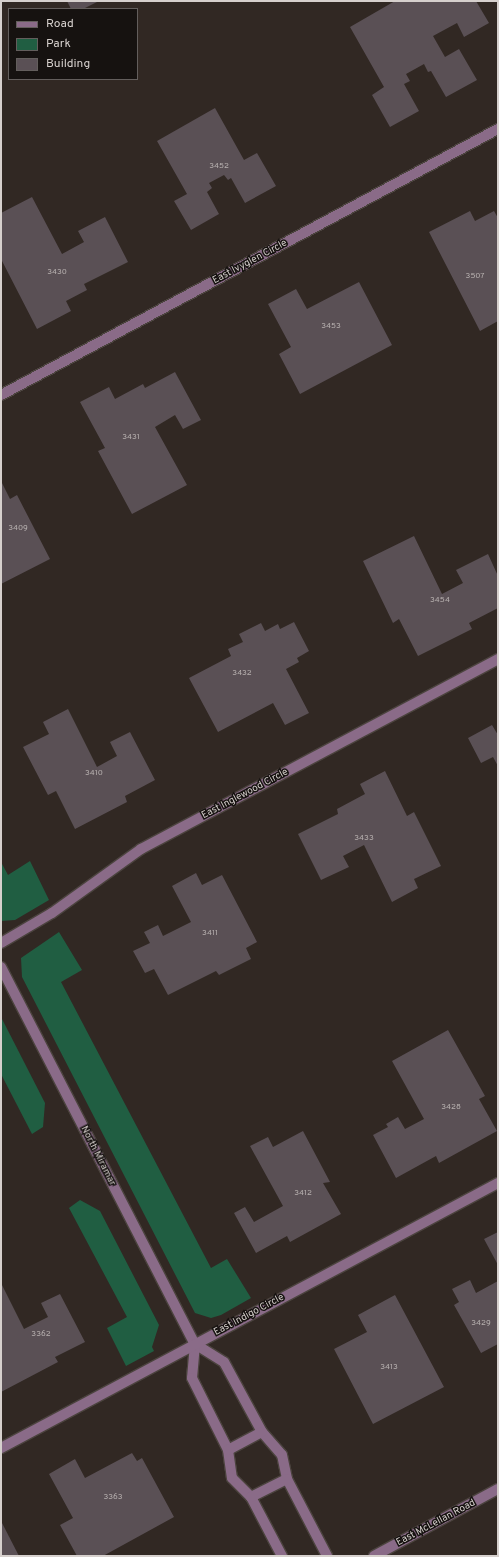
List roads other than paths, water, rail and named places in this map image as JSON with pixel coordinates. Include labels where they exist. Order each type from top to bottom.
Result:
[{"type":"street","name":"East Ivyglen Circle","points":[[1,395],[498,129]]},
{"type":"street","name":"East Inglewood Circle","points":[[1,943],[52,913],[142,849],[498,659]]},
{"type":"street","name":"North Miramar","points":[[1,967],[195,1344]]},
{"type":"street","name":"East Indigo Circle","points":[[1,1448],[498,1183]]},
{"type":"street","points":[[282,1556],[251,1497],[232,1478],[228,1450],[192,1378],[195,1344],[224,1362],[262,1432],[282,1455],[286,1478],[327,1556]]},
{"type":"street","points":[[228,1450],[262,1432]]},
{"type":"street","points":[[251,1497],[286,1478]]},
{"type":"street","name":"East McLellan Road","points":[[374,1556],[498,1489]]}]
